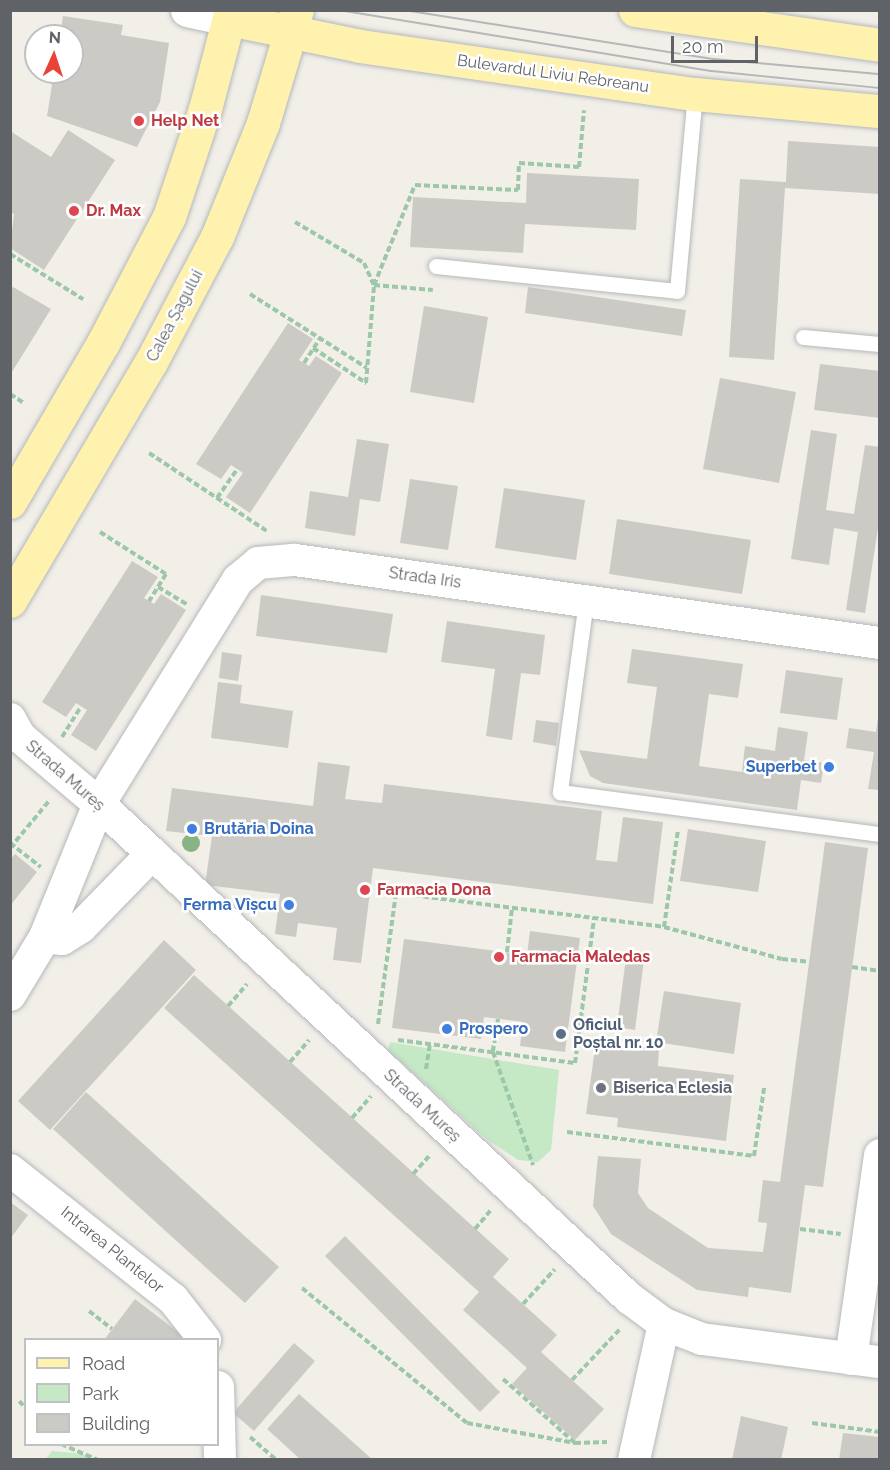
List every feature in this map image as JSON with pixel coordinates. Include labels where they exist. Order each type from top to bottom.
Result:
[{"type":"main road","points":[[10,502],[104,343],[169,217],[205,109],[230,15],[187,10]]},
{"type":"main road","points":[[635,10],[879,45]]},
{"type":"main road","name":"Bulevardul Liviu Rebreanu","points":[[230,15],[294,21],[360,46],[695,94],[879,111]]},
{"type":"main road","name":"Calea Șagului","points":[[10,601],[171,327],[217,237],[262,123],[294,21]]},
{"type":"street","name":"Strada Iris","points":[[10,995],[45,937],[63,884],[99,804],[238,580],[258,562],[295,560],[879,642]]},
{"type":"street","name":"Strada Mureș","points":[[14,730],[99,804],[629,1298],[664,1324],[702,1339],[865,1360]]},
{"type":"street","points":[[45,937],[62,939],[81,927],[152,854]]},
{"type":"street","points":[[865,1360],[868,1238],[879,1155]]},
{"type":"street","name":"Intrarea Plantelor","points":[[10,1170],[173,1299],[203,1338]]},
{"type":"street","points":[[634,1460],[664,1324]]},
{"type":"street","points":[[219,1424],[220,1460]]},
{"type":"lane","points":[[436,266],[677,291],[695,94]]},
{"type":"lane","points":[[803,337],[879,344]]},
{"type":"lane","points":[[586,601],[560,792],[879,834]]},
{"type":"path","points":[[313,348],[366,383],[374,285],[415,185],[518,190],[519,163],[579,166],[584,110]]},
{"type":"path","points":[[295,222],[364,264],[374,285]]},
{"type":"path","points":[[10,254],[83,299]]},
{"type":"path","points":[[374,285],[406,288]]},
{"type":"path","points":[[250,294],[367,368]]},
{"type":"path","points":[[304,363],[320,338]]},
{"type":"path","points":[[10,394],[24,403]]},
{"type":"path","points":[[149,453],[270,533]]},
{"type":"path","points":[[217,498],[237,469]]},
{"type":"path","points":[[100,532],[166,574],[149,601]]},
{"type":"path","points":[[60,741],[81,707]]},
{"type":"path","points":[[53,796],[11,846],[63,884]]},
{"type":"path","points":[[664,927],[682,807]]},
{"type":"path","points":[[377,1037],[396,893],[664,927],[782,958],[809,962]]},
{"type":"path","points":[[507,952],[512,908]]},
{"type":"path","points":[[387,1038],[575,1063],[594,918]]},
{"type":"path","points":[[852,968],[879,971]]},
{"type":"path","points":[[228,1006],[251,980]]},
{"type":"path","points":[[498,1019],[493,1052],[534,1170]]},
{"type":"path","points":[[290,1062],[313,1035]]},
{"type":"path","points":[[567,1132],[754,1156],[764,1088]]},
{"type":"path","points":[[352,1118],[375,1092]]},
{"type":"path","points":[[413,1174],[437,1147]]},
{"type":"path","points":[[475,1229],[498,1203]]},
{"type":"path","points":[[800,1229],[868,1238]]},
{"type":"path","points":[[523,1304],[563,1261]]},
{"type":"path","points":[[302,1287],[467,1423],[575,1443],[607,1442]]},
{"type":"path","points":[[89,1311],[112,1329]]},
{"type":"path","points":[[572,1380],[625,1323]]},
{"type":"path","points":[[503,1379],[575,1443]]},
{"type":"path","points":[[19,1401],[24,1406]]},
{"type":"path","points":[[812,1424],[879,1432]]},
{"type":"path","points":[[66,1446],[98,1460]]},
{"type":"green space","points":[[390,1042],[559,1070],[551,1150],[538,1162],[518,1160],[485,1138],[388,1050]]},
{"type":"green space","points":[[52,1451],[83,1454],[92,1459],[46,1459]]},
{"type":"building","points":[[63,16],[123,25],[121,35],[169,43],[160,102],[137,147],[47,116],[52,84],[84,84],[84,24],[62,24]]},
{"type":"building","points":[[68,130],[115,160],[44,270],[10,248],[14,214],[10,212],[10,131],[51,157]]},
{"type":"building","points":[[788,141],[880,147],[880,194],[785,188],[774,360],[729,357],[740,179],[786,182]]},
{"type":"building","points":[[527,173],[639,179],[636,230],[525,224],[523,253],[410,247],[413,197],[526,203]]},
{"type":"building","points":[[13,287],[51,309],[10,375],[10,291]]},
{"type":"building","points":[[528,287],[686,310],[682,336],[525,313]]},
{"type":"building","points":[[424,306],[488,317],[474,403],[410,392]]},
{"type":"building","points":[[288,323],[313,339],[299,360],[309,366],[316,356],[342,373],[250,513],[226,497],[243,473],[231,465],[221,479],[196,464]]},
{"type":"building","points":[[820,364],[880,371],[880,418],[814,410]]},
{"type":"building","points":[[720,378],[796,392],[779,483],[703,469]]},
{"type":"building","points":[[811,430],[837,434],[826,510],[854,514],[865,445],[880,447],[880,515],[865,613],[846,610],[858,532],[834,528],[829,565],[791,559]]},
{"type":"building","points":[[357,439],[389,444],[380,502],[360,499],[355,536],[305,528],[310,491],[348,497]]},
{"type":"building","points":[[410,479],[458,486],[448,550],[400,543]]},
{"type":"building","points":[[504,488],[585,500],[576,560],[495,548]]},
{"type":"building","points":[[617,519],[751,540],[742,594],[609,574]]},
{"type":"building","points":[[132,561],[158,577],[144,598],[154,604],[161,594],[186,610],[96,751],[71,735],[87,710],[76,703],[66,717],[42,702]]},
{"type":"building","points":[[261,595],[393,614],[387,653],[256,636]]},
{"type":"building","points":[[447,621],[545,635],[540,675],[521,673],[512,740],[486,736],[495,669],[441,662]]},
{"type":"building","points":[[632,649],[743,664],[738,698],[709,694],[699,766],[742,772],[745,746],[775,751],[778,727],[808,732],[804,760],[824,763],[821,783],[801,780],[797,810],[603,783],[590,776],[579,750],[647,759],[657,687],[627,683]]},
{"type":"building","points":[[222,652],[242,655],[238,681],[219,678]]},
{"type":"building","points":[[786,670],[843,678],[837,720],[780,713]]},
{"type":"building","points":[[218,682],[242,685],[240,703],[293,711],[288,748],[211,738]]},
{"type":"building","points":[[878,718],[880,718],[880,790],[868,789],[874,752],[846,748],[849,728],[876,732]]},
{"type":"building","points":[[536,720],[559,723],[556,746],[533,742]]},
{"type":"building","points":[[318,762],[350,766],[345,799],[382,803],[384,784],[602,811],[596,860],[617,862],[623,817],[663,822],[653,904],[373,868],[361,963],[333,960],[337,928],[298,923],[296,937],[275,934],[280,894],[205,885],[212,836],[166,831],[172,788],[313,806]]},
{"type":"building","points":[[688,829],[766,841],[758,892],[680,881]]},
{"type":"building","points":[[825,842],[868,848],[823,1187],[805,1185],[791,1293],[749,1287],[748,1297],[697,1290],[611,1234],[593,1206],[598,1156],[641,1159],[638,1193],[648,1208],[708,1248],[763,1252],[767,1223],[758,1222],[763,1180],[780,1182]]},
{"type":"building","points":[[15,854],[37,872],[10,906],[10,860]]},
{"type":"building","points":[[530,931],[580,938],[565,1052],[520,1046],[523,1022],[484,1017],[481,1039],[392,1028],[404,939],[527,955]]},
{"type":"building","points":[[164,940],[196,970],[50,1130],[18,1101]]},
{"type":"building","points":[[627,950],[645,952],[635,1030],[617,1027]]},
{"type":"building","points":[[194,975],[509,1259],[493,1277],[557,1335],[541,1352],[604,1409],[575,1440],[512,1384],[527,1368],[463,1310],[479,1292],[164,1008]]},
{"type":"building","points":[[664,991],[741,1003],[734,1054],[656,1042]]},
{"type":"building","points":[[596,1041],[659,1049],[658,1066],[734,1075],[726,1141],[617,1127],[618,1118],[586,1114]]},
{"type":"building","points":[[86,1092],[279,1267],[245,1303],[53,1129]]},
{"type":"building","points":[[10,1202],[28,1215],[10,1239]]},
{"type":"building","points":[[345,1236],[500,1392],[480,1412],[325,1256]]},
{"type":"building","points":[[135,1299],[183,1336],[182,1338],[106,1338]]},
{"type":"building","points":[[294,1343],[315,1361],[254,1431],[233,1413]]},
{"type":"building","points":[[299,1394],[373,1460],[301,1460],[267,1429]]},
{"type":"building","points":[[741,1416],[788,1427],[781,1460],[732,1460]]},
{"type":"building","points":[[843,1433],[880,1437],[880,1460],[839,1460]]},
{"type":"tram line","points":[[339,10],[712,71],[880,88]]},
{"type":"tram line","points":[[404,10],[714,59],[880,74]]},
{"type":"place","name":"Help Net","points":[[139,121]]},
{"type":"place","name":"Dr. Max","points":[[74,211]]},
{"type":"place","name":"Superbet","points":[[829,767]]},
{"type":"place","name":"Brutăria Doina","points":[[192,829]]},
{"type":"place","name":"Farmacia Dona","points":[[365,890]]},
{"type":"place","name":"Ferma Vîșcu","points":[[289,905]]},
{"type":"place","name":"Farmacia Maledas","points":[[499,957]]},
{"type":"place","name":"Prospero","points":[[447,1029]]},
{"type":"place","name":"Oficiul Poștal nr. 10","points":[[561,1034]]},
{"type":"place","name":"Biserica Eclesia","points":[[601,1088]]}]
